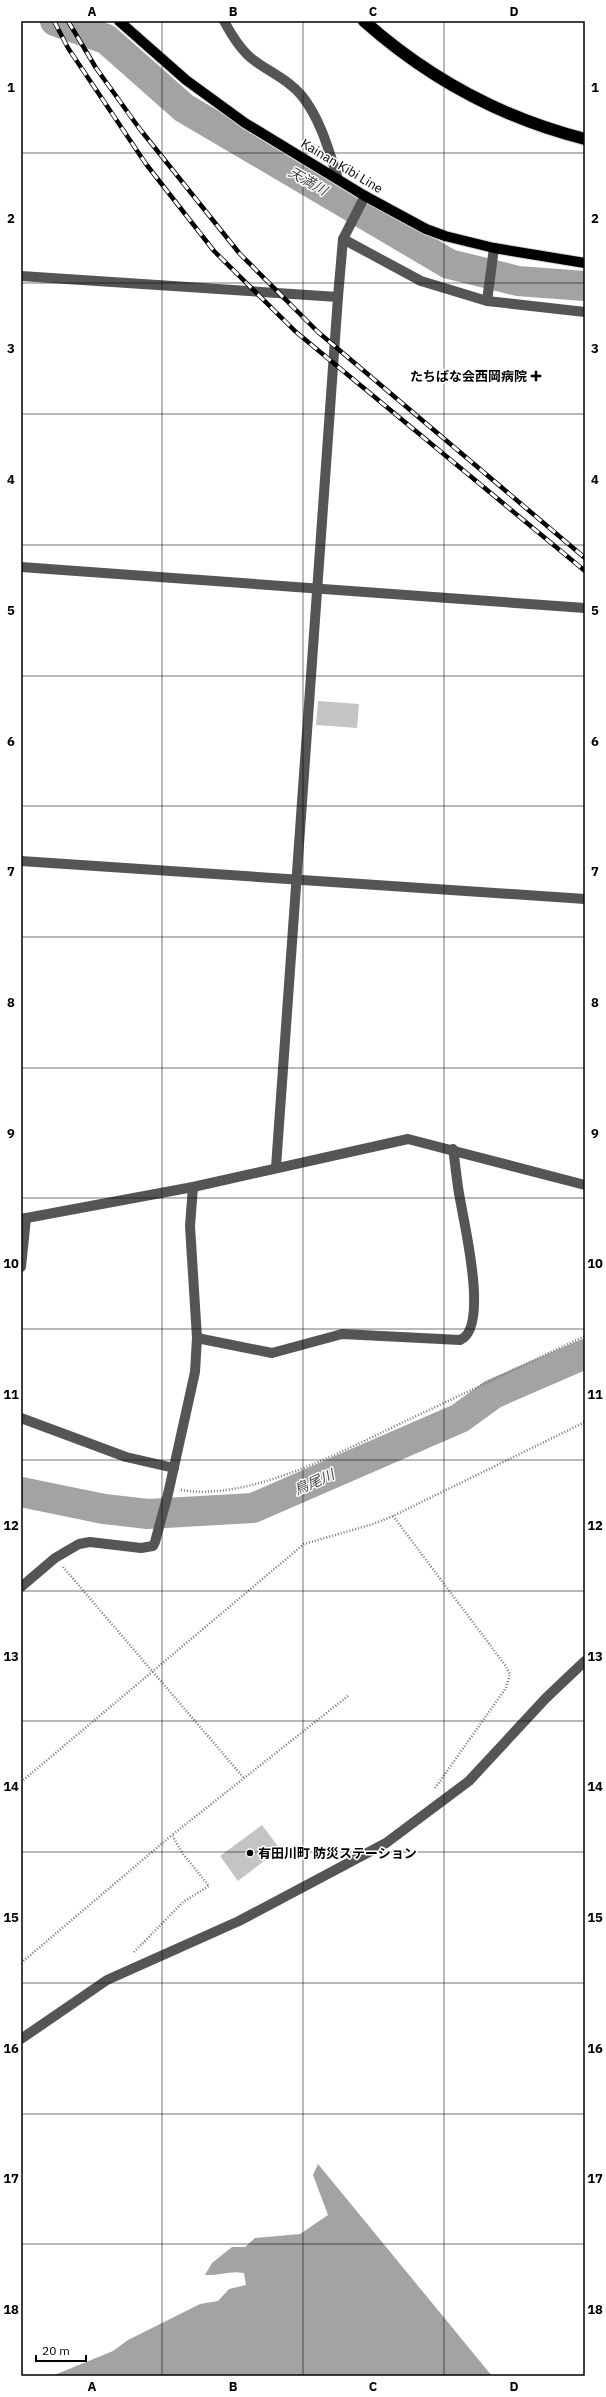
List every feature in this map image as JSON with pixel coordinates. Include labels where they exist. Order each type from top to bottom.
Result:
[{"type":"highway","points":[[364,21],[417,64],[458,89],[528,121],[585,140]]},
{"type":"main road","name":"Kainan Kibi Line","points":[[119,21],[186,80],[245,123],[365,196],[445,236],[494,248],[585,263]]},
{"type":"street","points":[[224,21],[242,49],[250,57],[276,74],[301,95],[316,119],[338,179]]},
{"type":"street","points":[[276,1167],[343,239],[365,196]]},
{"type":"street","points":[[343,239],[421,281],[456,294],[487,301],[585,312]]},
{"type":"street","points":[[487,301],[494,248]]},
{"type":"street","points":[[21,276],[338,297]]},
{"type":"street","points":[[21,567],[318,587],[585,608]]},
{"type":"street","points":[[21,861],[297,878],[585,899]]},
{"type":"street","points":[[21,1267],[24,1218],[193,1187],[276,1167],[408,1139],[585,1185]]},
{"type":"street","points":[[197,1338],[272,1353],[342,1334],[460,1340],[464,1338],[470,1328],[474,1287],[470,1244],[453,1150]]},
{"type":"street","points":[[21,1587],[55,1558],[79,1544],[90,1542],[141,1548],[152,1546],[155,1542],[169,1491],[195,1372],[197,1338],[190,1226],[193,1187]]},
{"type":"street","points":[[21,1418],[126,1457],[174,1468]]},
{"type":"street","points":[[21,2039],[107,1980],[239,1921],[386,1843],[469,1781],[546,1698],[585,1661]]},
{"type":"path","points":[[169,1491],[233,1490],[311,1464],[585,1336]]},
{"type":"path","points":[[21,1782],[304,1544],[373,1524],[393,1516],[585,1422]]},
{"type":"path","points":[[393,1516],[505,1665],[510,1674],[506,1688],[427,1800],[424,1808],[426,1813]]},
{"type":"path","points":[[55,1558],[243,1777]]},
{"type":"path","points":[[21,1963],[243,1777],[348,1696]]},
{"type":"path","points":[[128,1958],[183,1902],[209,1886],[183,1854],[172,1835]]},
{"type":"shaded area","points":[[318,2164],[492,2376],[52,2376],[113,2351],[128,2340],[200,2304],[218,2301],[229,2289],[246,2285],[244,2273],[234,2272],[205,2275],[212,2263],[232,2247],[245,2247],[255,2238],[300,2234],[328,2215],[313,2175]]},
{"type":"building","points":[[318,701],[359,704],[357,728],[316,725]]},
{"type":"building","name":"有田川町 防災ステーション","points":[[262,1825],[280,1849],[238,1881],[220,1856]]},
{"type":"waterway","name":"天満川","points":[[55,21],[106,39],[184,108],[449,264],[518,281],[585,286]]},
{"type":"waterway","name":"鳥尾川","points":[[21,1492],[104,1509],[148,1514],[253,1508],[460,1418],[493,1394],[585,1354]]},
{"type":"railway","points":[[54,21],[68,48],[146,164],[214,251],[296,332],[585,571]]},
{"type":"railway","points":[[68,21],[96,68],[139,128],[240,254],[318,332],[585,558]]},
{"type":"place","name":"たちばな会西岡病院","points":[[536,376]]},
{"type":"place","name":"有田川町 防災ステーション","points":[[250,1853]]}]
